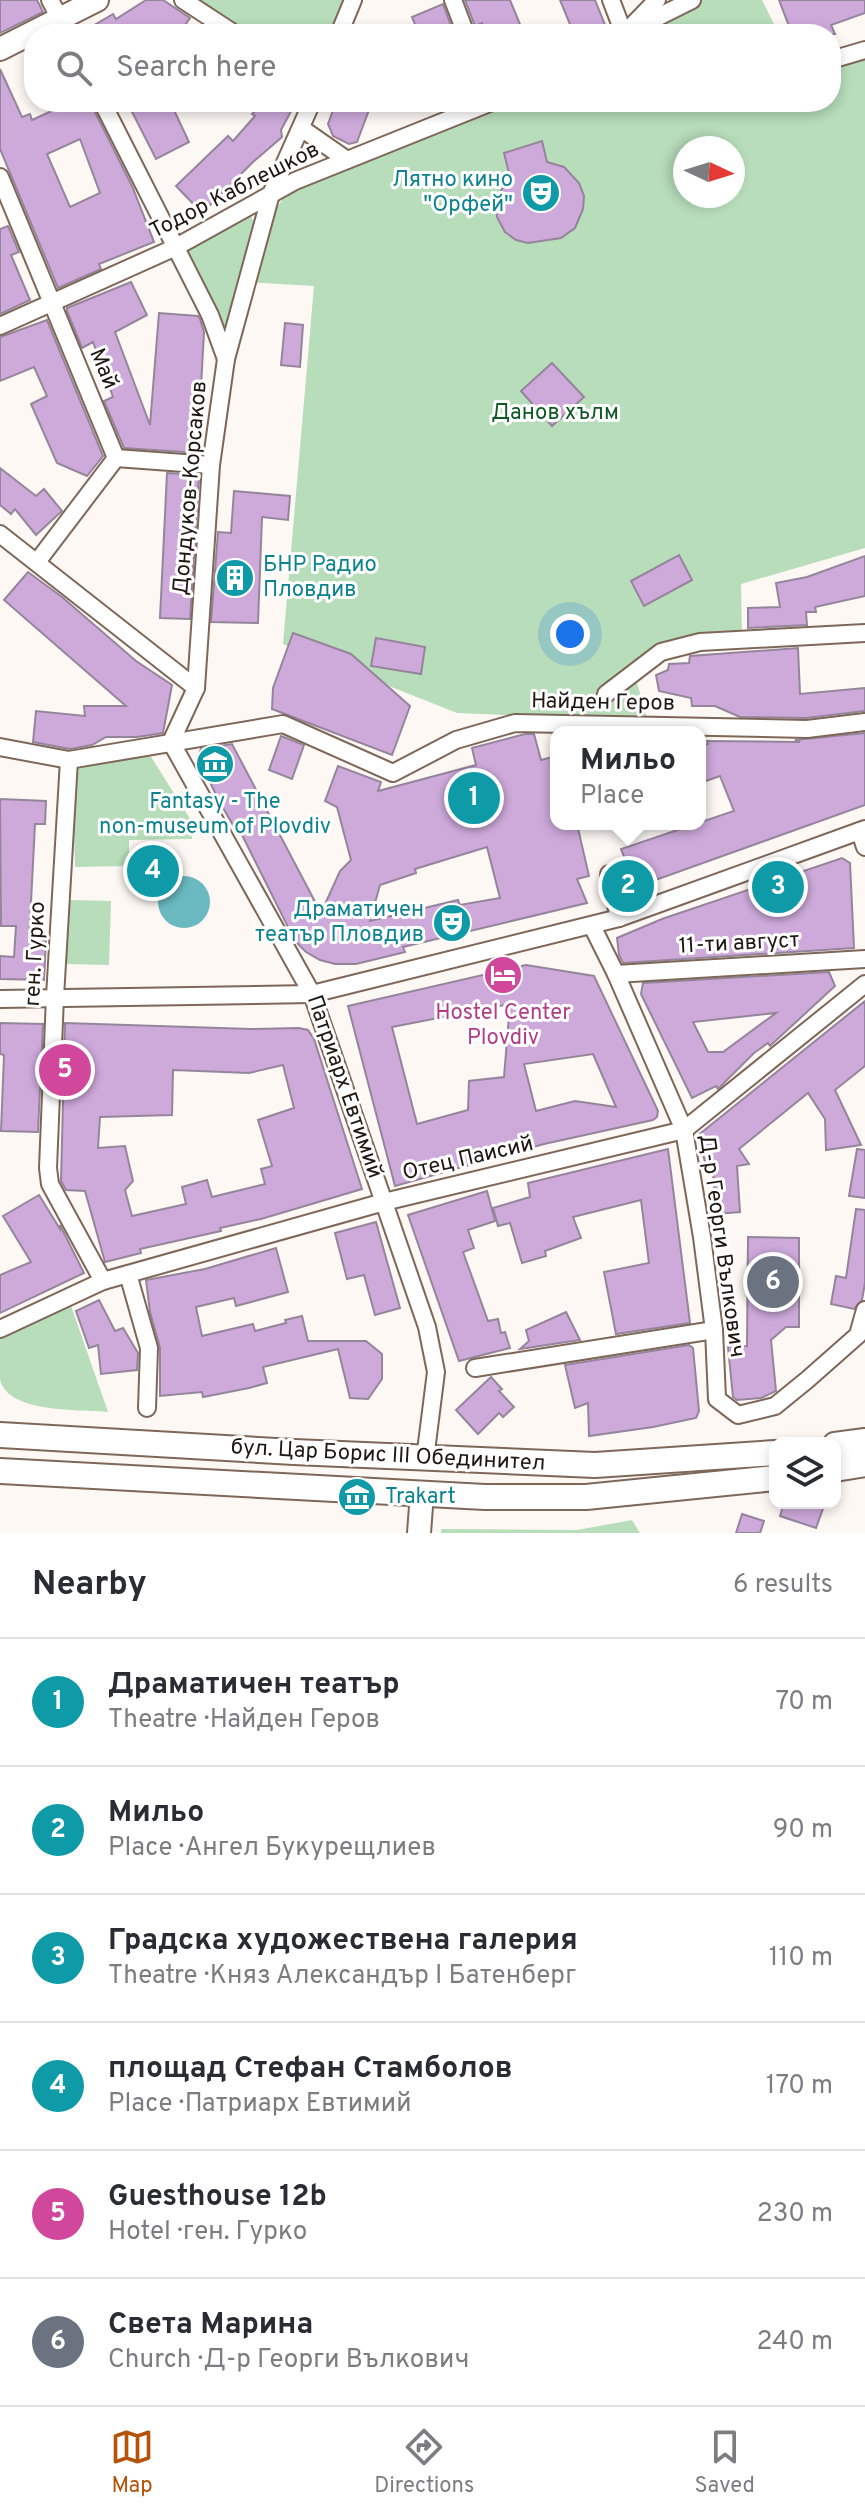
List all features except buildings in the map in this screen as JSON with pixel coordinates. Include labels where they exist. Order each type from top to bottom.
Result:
[{"type":"main road","name":"бул. Цар Борис III Обединител","points":[[0,1435],[425,1459],[595,1465],[769,1453]]},
{"type":"main road","points":[[841,1444],[865,1441]]},
{"type":"main road","points":[[841,1468],[865,1464]]},
{"type":"main road","name":"бул. Цар Борис III Обединител","points":[[0,1471],[485,1497],[586,1497],[769,1479]]},
{"type":"street","points":[[59,18],[97,0]]},
{"type":"street","points":[[183,0],[220,24]]},
{"type":"street","points":[[343,24],[353,0]]},
{"type":"street","points":[[453,0],[462,24]]},
{"type":"street","points":[[611,0],[620,24]]},
{"type":"street","points":[[634,24],[657,0]]},
{"type":"street","points":[[644,24],[692,0]]},
{"type":"street","points":[[0,49],[24,36]]},
{"type":"street","points":[[841,57],[865,50]]},
{"type":"street","points":[[107,112],[210,315],[226,359]]},
{"type":"street","name":"Дондуков-Корсаков","points":[[171,742],[196,688],[211,465],[226,359],[271,194],[308,112]]},
{"type":"street","name":"Тодор Каблешков","points":[[0,326],[176,247],[295,181],[467,112]]},
{"type":"street","points":[[301,128],[347,160]]},
{"type":"street","name":"Май","points":[[0,177],[116,458]]},
{"type":"street","points":[[37,562],[116,458],[211,465]]},
{"type":"street","points":[[0,534],[196,688]]},
{"type":"street","points":[[606,694],[661,652],[700,642],[865,633]]},
{"type":"street","name":"Найден Геров","points":[[706,729],[807,729],[865,722]]},
{"type":"street","name":"Найден Геров","points":[[171,742],[283,724],[393,773],[456,740],[515,723],[550,727]]},
{"type":"street","points":[[0,747],[69,760],[171,742]]},
{"type":"street","name":"Патриарх Евтимий","points":[[171,742],[312,994],[427,1327],[436,1372],[425,1459]]},
{"type":"street","name":"ген. Гурко","points":[[69,760],[48,1168],[50,1184],[103,1281]]},
{"type":"street","points":[[0,999],[312,994],[592,926],[863,835]]},
{"type":"street","points":[[609,874],[619,918]]},
{"type":"street","name":"Д-р Георги Вълкович","points":[[592,926],[684,1130],[714,1330],[717,1399],[738,1415],[775,1406],[858,1335],[865,1310]]},
{"type":"street","name":"11-ти август","points":[[616,974],[865,959]]},
{"type":"street","name":"Отец Паисий","points":[[0,1329],[103,1281],[384,1202],[684,1130],[865,984]]},
{"type":"street","points":[[128,1274],[149,1348],[147,1408]]},
{"type":"street","points":[[475,1368],[714,1330]]},
{"type":"street","points":[[419,1533],[422,1493]]},
{"type":"green space","points":[[183,0],[353,0],[343,24],[220,24]]},
{"type":"green space","points":[[692,0],[762,0],[774,24],[644,24]]},
{"type":"green space","name":"Данов хълм","points":[[865,45],[865,548],[741,584],[742,633],[640,662],[637,683],[648,721],[457,713],[283,644],[314,286],[246,282],[225,356],[176,247],[245,209],[261,231],[295,181],[467,112],[841,112],[841,51]]},
{"type":"green space","points":[[148,752],[192,822],[192,839],[129,840],[129,866],[75,867],[72,766]]},
{"type":"green space","points":[[67,900],[111,901],[109,965],[66,964]]},
{"type":"green space","points":[[68,1297],[108,1412],[30,1404],[6,1390],[0,1379],[0,1329]]},
{"type":"green space","points":[[632,1520],[640,1533],[441,1533],[441,1529],[577,1530]]},
{"type":"water","points":[[184,876],[202,884],[210,902],[202,920],[184,928],[166,920],[158,902],[166,884]]},
{"type":"place","name":"Лятно кино \"Орфей\"","points":[[541,193]]},
{"type":"place","name":"БНР Радио Пловдив","points":[[235,578]]},
{"type":"place","name":"Fantasy - The non-museum of Plovdiv","points":[[215,764]]},
{"type":"place","name":"Драматичен театър","points":[[474,798]]},
{"type":"place","name":"площад Стефан Стамболов","points":[[153,871]]},
{"type":"place","name":"Мильо","points":[[628,886]]},
{"type":"place","name":"Градска художествена галерия","points":[[778,887]]},
{"type":"place","name":"Драматичен театър Пловдив","points":[[452,923]]},
{"type":"place","name":"Hostel Center Plovdiv","points":[[503,975]]},
{"type":"place","name":"Guesthouse 12b","points":[[65,1070]]},
{"type":"place","name":"Света Марина","points":[[773,1282]]},
{"type":"place","name":"Trakart","points":[[357,1497]]}]
